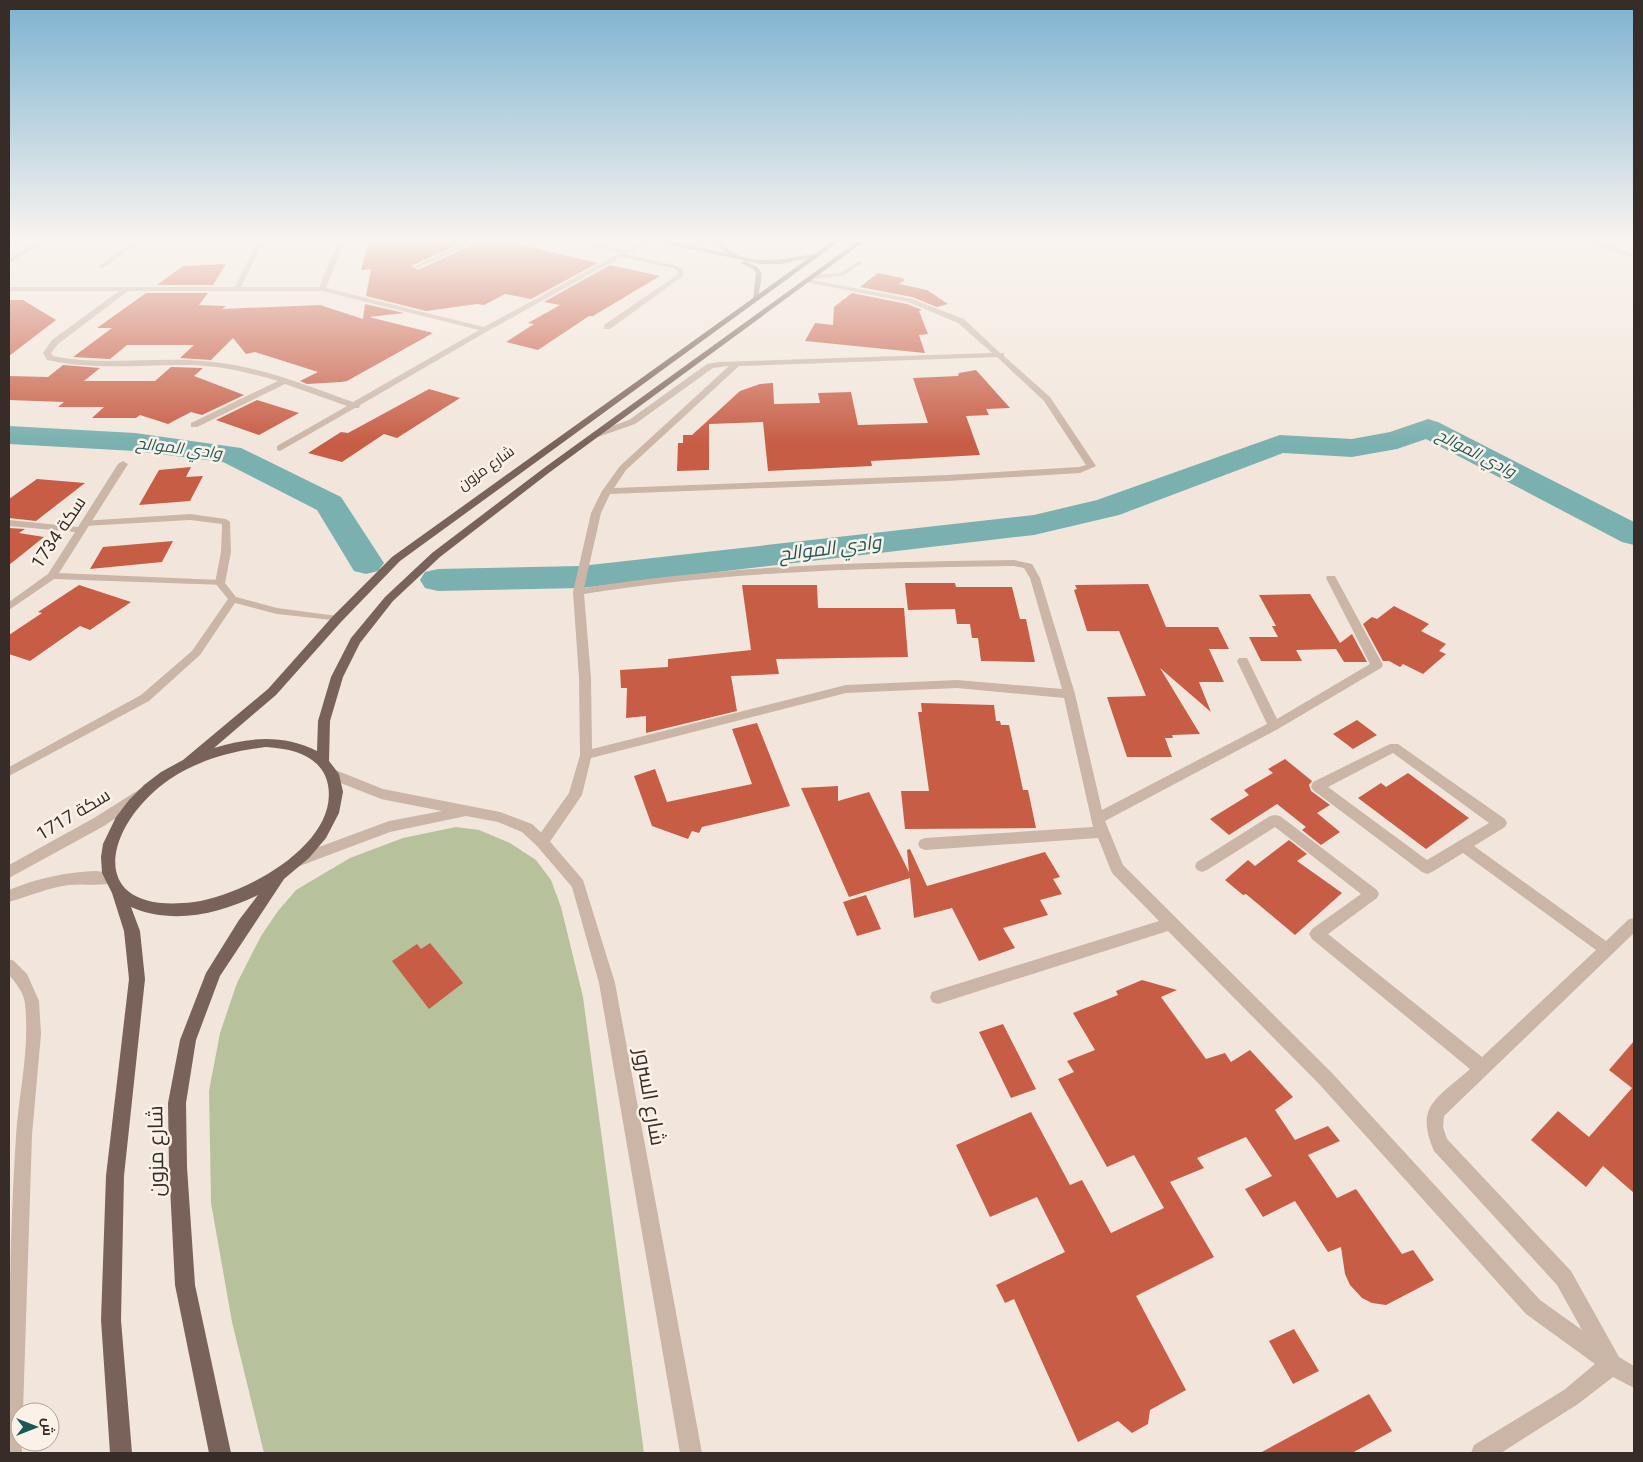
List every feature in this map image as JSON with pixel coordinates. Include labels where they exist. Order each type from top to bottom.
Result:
[{"type":"main road","name":"شارع مزون","points":[[120,1453],[111,1320],[115,1176],[136,979],[132,931],[108,864],[109,847],[115,831],[134,804],[155,784],[187,764],[272,692],[337,619],[396,558],[743,308]]},
{"type":"main road","points":[[323,760],[324,722],[338,677],[355,642],[389,599],[436,555],[594,435],[770,308]]},
{"type":"main road","points":[[114,884],[128,899],[143,906],[160,910],[179,910],[222,903],[265,884],[290,867],[324,831],[336,800],[333,774],[323,760],[313,752],[299,746],[266,742],[227,748],[187,764]]},
{"type":"main road","name":"شارع مزون","points":[[220,1453],[186,1285],[178,1167],[177,1103],[188,1040],[214,973],[244,925],[290,867]]},
{"type":"street","points":[[100,308],[54,342],[47,353],[50,358],[70,362],[179,362],[214,364],[285,381],[356,406]]},
{"type":"street","points":[[398,308],[485,330]]},
{"type":"street","points":[[280,448],[524,308]]},
{"type":"street","points":[[607,327],[634,308]]},
{"type":"street","points":[[607,491],[948,478],[1088,469],[1092,466],[1047,398],[961,321],[934,308]]},
{"type":"street","points":[[594,435],[632,422],[710,366],[1001,355]]},
{"type":"street","points":[[542,842],[575,795],[586,756],[585,678],[578,592],[596,513],[607,491],[623,468],[736,364]]},
{"type":"street","points":[[194,424],[285,381]]},
{"type":"street","name":"سكة 1734","points":[[9,607],[52,576],[123,464]]},
{"type":"street","points":[[9,523],[83,526]]},
{"type":"street","points":[[578,592],[631,582],[836,566],[1021,564],[1028,566],[1035,578],[1069,694],[1100,825],[1117,869],[1169,924],[1326,1079],[1533,1307],[1634,1378]]},
{"type":"street","points":[[52,576],[220,583]]},
{"type":"street","points":[[925,844],[1100,825],[1377,665],[1331,578]]},
{"type":"street","points":[[1243,661],[1274,726]]},
{"type":"street","points":[[586,756],[846,690],[958,684],[1069,694]]},
{"type":"street","points":[[1394,747],[1500,823],[1464,846],[1428,868],[1318,786],[1394,747]]},
{"type":"street","name":"شارع السرور","points":[[333,774],[381,794],[500,817],[527,828],[542,842],[578,884],[607,983],[691,1453]]},
{"type":"street","name":"سكة 1717","points":[[9,872],[99,822],[155,784]]},
{"type":"street","points":[[290,867],[389,827],[471,811]]},
{"type":"street","points":[[1202,866],[1275,820],[1372,894],[1317,934],[1482,1068]]},
{"type":"street","points":[[1464,846],[1607,950]]},
{"type":"street","points":[[9,896],[56,879],[85,876],[114,884]]},
{"type":"street","points":[[938,997],[1169,924]]},
{"type":"street","points":[[1612,1364],[1564,1278],[1440,1145],[1434,1127],[1436,1112],[1634,924]]},
{"type":"street","points":[[1482,1453],[1571,1397],[1612,1364]]},
{"type":"lane","points":[[83,526],[190,517],[226,522],[226,552],[220,583],[233,599],[277,610],[337,619]]},
{"type":"lane","points":[[9,772],[145,698],[196,653],[233,599]]},
{"type":"lane","points":[[9,965],[22,979],[32,1001],[34,1034],[24,1135],[12,1453]]},
{"type":"green space","points":[[456,827],[479,830],[510,843],[536,860],[551,880],[561,907],[583,997],[644,1453],[264,1453],[232,1322],[211,1203],[209,1091],[220,1033],[237,983],[261,936],[278,911],[296,890],[350,858],[403,838]]},
{"type":"building","points":[[9,308],[37,308],[56,320],[9,356]]},
{"type":"building","points":[[125,308],[330,308],[363,319],[364,308],[383,308],[404,313],[369,317],[433,333],[347,381],[307,384],[300,381],[318,372],[255,352],[246,354],[233,338],[211,360],[180,358],[194,345],[127,345],[110,359],[73,357],[112,328],[97,328]]},
{"type":"building","points":[[415,308],[446,308],[426,311]]},
{"type":"building","points":[[554,308],[606,308],[593,316],[589,316],[538,350],[506,342],[534,324],[528,323]]},
{"type":"building","points":[[834,308],[918,308],[922,310],[919,311],[928,334],[919,335],[925,353],[805,341],[815,323],[833,325]]},
{"type":"building","points":[[63,365],[100,368],[84,381],[155,381],[171,367],[203,368],[194,376],[244,395],[202,415],[191,412],[168,424],[140,415],[136,418],[92,418],[104,407],[58,407],[64,402],[9,400],[9,376],[48,377]]},
{"type":"building","points":[[976,370],[1010,408],[986,409],[989,415],[966,416],[980,455],[871,461],[872,466],[768,471],[763,422],[709,424],[709,470],[677,471],[678,443],[683,443],[683,435],[692,435],[740,391],[760,384],[773,383],[774,404],[820,403],[818,393],[851,392],[858,425],[928,423],[913,378],[958,376],[959,373]]},
{"type":"building","points":[[429,389],[460,398],[397,438],[384,434],[342,462],[308,453],[341,432],[348,433]]},
{"type":"building","points":[[257,400],[299,413],[259,435],[216,420]]},
{"type":"building","points":[[191,467],[186,477],[203,476],[190,501],[139,505],[159,470]]},
{"type":"building","points":[[37,479],[85,483],[36,521],[9,518],[9,499]]},
{"type":"building","points":[[9,528],[25,529],[19,533],[44,537],[9,565]]},
{"type":"building","points":[[173,541],[162,562],[90,569],[103,547]]},
{"type":"building","points":[[905,583],[955,583],[956,587],[1012,587],[1020,619],[1026,619],[1035,662],[981,661],[978,638],[972,638],[970,624],[957,624],[955,609],[908,610]]},
{"type":"building","points":[[1148,584],[1166,627],[1218,627],[1229,649],[1209,649],[1224,682],[1199,682],[1211,712],[1160,668],[1200,734],[1172,735],[1173,738],[1165,738],[1172,757],[1127,757],[1107,697],[1146,696],[1119,631],[1087,631],[1074,590],[1077,589],[1075,585]]},
{"type":"building","points":[[79,585],[131,602],[90,630],[80,626],[30,661],[9,654],[9,635],[42,613],[38,612]]},
{"type":"building","points":[[742,585],[817,585],[818,608],[904,608],[908,657],[776,659],[779,674],[731,676],[737,711],[646,733],[646,716],[626,718],[627,688],[621,688],[620,670],[668,667],[668,659],[751,650]]},
{"type":"building","points":[[1310,594],[1340,643],[1352,634],[1367,662],[1344,662],[1336,649],[1296,650],[1302,661],[1261,661],[1249,637],[1278,637],[1272,626],[1276,626],[1259,595]]},
{"type":"building","points":[[1394,606],[1429,624],[1421,631],[1446,644],[1439,651],[1446,654],[1423,674],[1403,664],[1400,667],[1389,661],[1383,661],[1363,624],[1372,617],[1377,619]]},
{"type":"building","points":[[921,703],[994,705],[996,721],[1000,721],[1001,725],[1009,725],[1023,790],[1028,790],[1036,828],[905,829],[901,791],[929,791],[918,712],[922,712]]},
{"type":"building","points":[[1357,720],[1377,735],[1353,749],[1333,734]]},
{"type":"building","points":[[757,723],[790,806],[702,827],[699,833],[692,831],[688,839],[652,826],[634,776],[655,769],[667,802],[752,784],[732,729]]},
{"type":"building","points":[[1285,759],[1312,781],[1309,785],[1311,791],[1330,805],[1317,813],[1340,832],[1321,845],[1302,830],[1306,827],[1277,804],[1229,835],[1210,819],[1249,795],[1244,790],[1273,773],[1268,769]]},
{"type":"building","points":[[1408,773],[1469,818],[1426,849],[1358,798],[1381,783],[1386,787]]},
{"type":"building","points":[[838,786],[838,801],[869,792],[909,872],[907,850],[910,849],[927,886],[1045,852],[1060,877],[1053,879],[1062,894],[1040,900],[1048,915],[1003,928],[1015,948],[979,961],[952,908],[914,918],[910,878],[849,897],[801,788]]},
{"type":"building","points":[[1289,840],[1307,854],[1297,861],[1342,893],[1295,935],[1246,894],[1243,895],[1225,880],[1248,860],[1255,866]]},
{"type":"building","points":[[866,895],[881,929],[857,936],[843,902]]},
{"type":"building","points":[[430,943],[463,983],[429,1009],[392,961],[417,944],[421,949]]},
{"type":"building","points":[[1142,980],[1177,990],[1161,997],[1206,1059],[1225,1053],[1231,1062],[1250,1050],[1293,1097],[1275,1110],[1295,1140],[1328,1126],[1340,1141],[1308,1155],[1337,1198],[1356,1189],[1402,1254],[1413,1250],[1434,1280],[1386,1305],[1372,1303],[1362,1298],[1350,1285],[1345,1274],[1341,1247],[1328,1252],[1295,1201],[1263,1217],[1245,1189],[1272,1176],[1246,1137],[1197,1158],[1204,1168],[1170,1182],[1214,1257],[1136,1296],[1186,1390],[1150,1410],[1148,1424],[1132,1433],[1118,1421],[1078,1442],[1014,1299],[1005,1303],[996,1285],[1065,1252],[1037,1197],[990,1217],[956,1145],[1031,1112],[1070,1185],[1082,1180],[1111,1233],[1164,1208],[1134,1155],[1107,1167],[1058,1079],[1074,1072],[1067,1061],[1095,1050],[1073,1013],[1118,995],[1116,991]]},
{"type":"building","points":[[1003,1024],[1036,1089],[1011,1098],[979,1032]]},
{"type":"building","points":[[1634,1041],[1634,1193],[1603,1166],[1586,1187],[1531,1140],[1558,1111],[1589,1137],[1632,1088],[1609,1070]]},
{"type":"building","points":[[1294,1329],[1319,1371],[1293,1384],[1269,1341]]},
{"type":"building","points":[[1369,1394],[1392,1431],[1352,1453],[1260,1453]]},
{"type":"waterway","name":"وادي الموالح","points":[[1220,466],[1280,444],[1352,448],[1397,440],[1428,428],[1634,535]]},
{"type":"waterway","name":"وادي الموالح","points":[[9,435],[135,442],[230,454],[329,504],[366,563]]},
{"type":"waterway","name":"وادي الموالح","points":[[438,580],[581,577],[726,562],[1034,525],[1107,508],[1213,469]]}]
